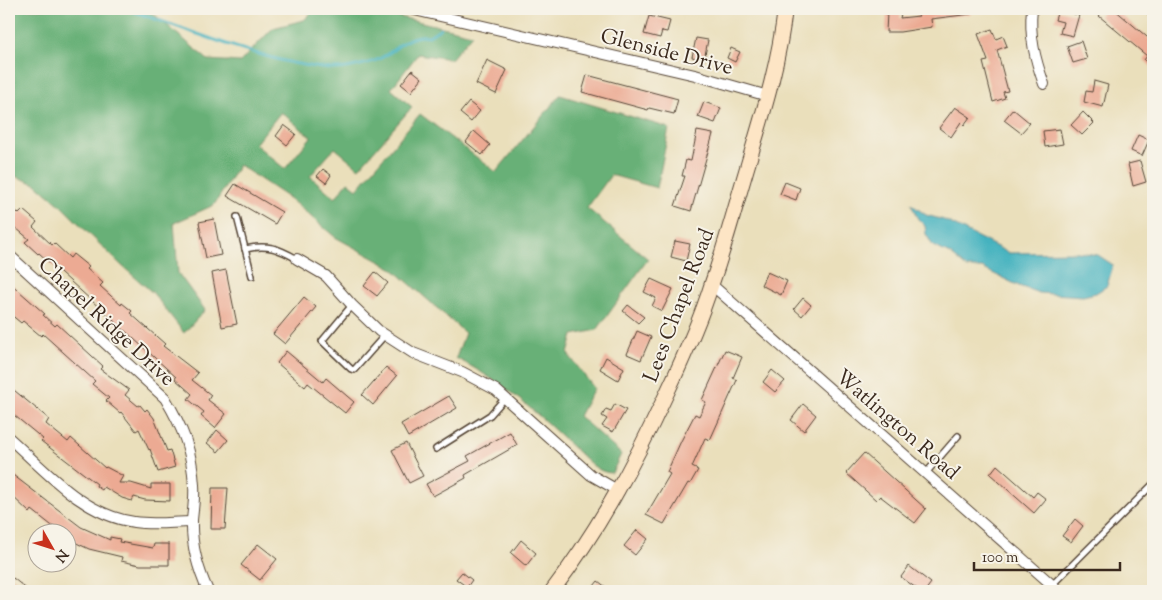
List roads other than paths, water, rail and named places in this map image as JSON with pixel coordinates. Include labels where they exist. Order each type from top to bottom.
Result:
[{"type":"main road","name":"Lees Chapel Road","points":[[552,591],[585,548],[619,491],[685,355],[712,285],[768,96],[782,37],[785,9]]},
{"type":"street","name":"Glenside Drive","points":[[410,9],[695,76],[768,96]]},
{"type":"street","points":[[1032,9],[1031,38],[1044,84]]},
{"type":"street","name":"Chapel Ridge Drive","points":[[9,255],[165,398],[182,426],[190,451],[194,487],[193,545],[200,574],[208,591]]},
{"type":"street","points":[[297,259],[326,276],[352,305],[385,335],[413,353],[462,372],[506,398],[591,475],[619,491]]},
{"type":"street","name":"Watlington Road","points":[[712,285],[1056,588]]},
{"type":"street","points":[[9,438],[82,503],[106,514],[134,522],[192,522]]},
{"type":"lane","points":[[237,217],[252,276]]},
{"type":"lane","points":[[245,249],[256,246],[274,247],[297,259]]},
{"type":"lane","points":[[352,305],[322,341],[351,368],[354,370],[385,335]]},
{"type":"lane","points":[[436,449],[490,415],[506,398]]},
{"type":"lane","points":[[925,474],[958,436]]},
{"type":"lane","points":[[1056,588],[1153,484]]},
{"type":"water","points":[[911,204],[926,215],[944,220],[1009,253],[1078,252],[1098,255],[1113,265],[1107,286],[1096,293],[1083,296],[1039,293],[1019,286],[982,268],[967,268],[950,254],[933,246],[926,234],[925,226],[918,219]]},
{"type":"waterway","points":[[126,9],[251,52],[326,69],[346,68],[371,62],[414,37],[429,36],[441,28]]}]
